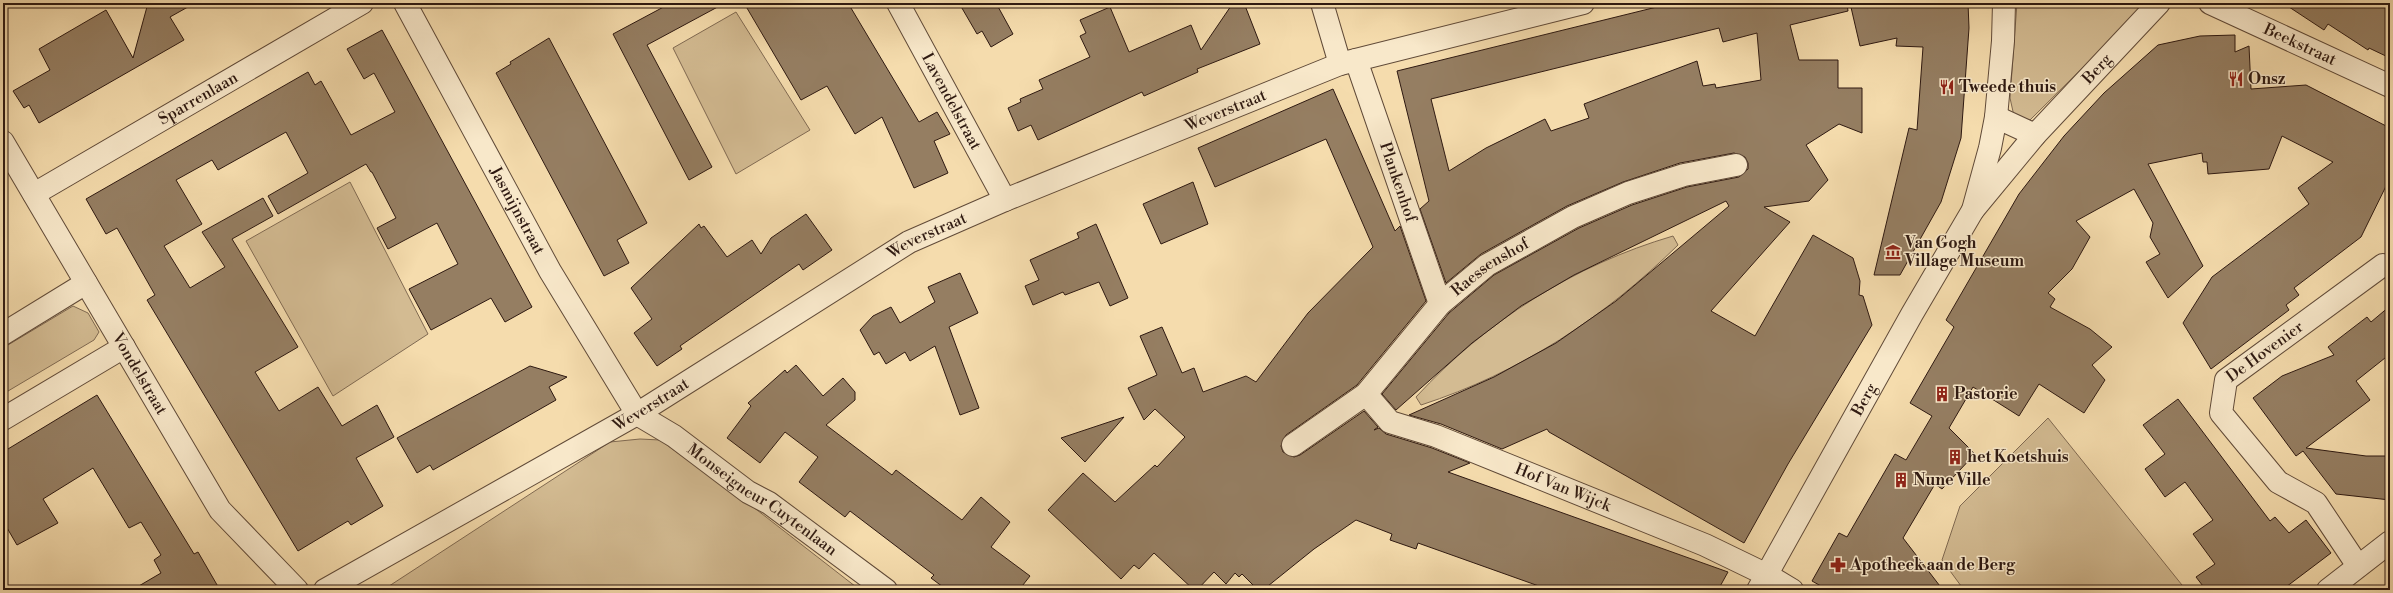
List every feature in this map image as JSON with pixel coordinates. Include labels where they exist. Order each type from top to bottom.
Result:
[{"type":"street","name":"Sparrenlaan","points":[[34,194],[362,3]]},
{"type":"street","name":"Jasmijnstraat","points":[[405,3],[550,271],[637,414]]},
{"type":"street","name":"Lavendelstraat","points":[[898,3],[1005,200]]},
{"type":"street","name":"Plankenhof","points":[[1322,3],[1348,62],[1440,304]]},
{"type":"street","name":"Weverstraat","points":[[325,590],[637,414],[909,242],[1005,200],[1348,62],[1584,3]]},
{"type":"street","name":"Berg","points":[[1973,210],[1990,148],[1996,117],[2004,41],[2004,3]]},
{"type":"street","name":"Berg","points":[[1762,582],[1908,321],[1973,210],[2035,135],[2159,3]]},
{"type":"street","name":"Beekstraat","points":[[2210,3],[2390,86]]},
{"type":"street","points":[[1996,117],[2035,135]]},
{"type":"street","name":"Vondelstraat","points":[[3,142],[220,510],[298,590]]},
{"type":"street","name":"Raessenshof","points":[[1293,445],[1366,394],[1440,304],[1487,265],[1573,217],[1628,193],[1684,175],[1736,165]]},
{"type":"street","name":"De Hovenier","points":[[2358,566],[2316,503],[2278,482],[2221,413],[2226,380],[2383,265]]},
{"type":"street","points":[[3,334],[86,282]]},
{"type":"street","points":[[3,419],[124,347]]},
{"type":"street","name":"Hof Van Wijck","points":[[1366,394],[1390,422],[1436,436],[1705,545],[1762,582],[1792,590]]},
{"type":"street","name":"Monseigneur Cuytenlaan","points":[[637,414],[674,436],[748,492],[768,503],[886,590]]},
{"type":"street","points":[[2328,590],[2390,542]]},
{"type":"shaded area","points":[[2017,3],[2144,3],[2144,7],[2030,120],[2014,116],[2010,98]]},
{"type":"shaded area","points":[[736,12],[810,130],[736,174],[673,48]]},
{"type":"shaded area","points":[[350,182],[428,334],[333,396],[246,241]]},
{"type":"shaded area","points":[[1673,236],[1678,245],[1621,296],[1591,319],[1527,359],[1493,377],[1421,405],[1416,397],[1443,369],[1502,320],[1567,280],[1601,263],[1636,248]]},
{"type":"shaded area","points":[[73,306],[88,313],[99,332],[94,340],[3,394],[3,348]]},
{"type":"shaded area","points":[[2048,418],[2186,590],[1964,590],[1942,560],[1960,506]]},
{"type":"shaded area","points":[[640,439],[660,440],[757,510],[860,590],[383,590],[610,442]]},
{"type":"building","points":[[148,3],[195,3],[170,17],[184,40],[39,123],[29,105],[24,108],[13,91],[50,70],[39,49],[106,10],[133,58]]},
{"type":"building","points":[[671,3],[725,3],[647,45],[712,167],[689,180],[613,34]]},
{"type":"building","points":[[744,3],[848,3],[919,122],[937,112],[950,134],[934,141],[948,173],[914,188],[882,117],[855,134],[827,86],[801,100]]},
{"type":"building","points":[[959,3],[996,3],[1013,34],[991,47],[982,31],[977,34]]},
{"type":"building","points":[[1233,3],[1244,3],[1260,44],[1197,69],[1198,72],[1144,96],[1142,92],[1038,140],[1031,125],[1018,131],[1008,108],[1021,102],[1020,99],[1043,89],[1039,80],[1090,57],[1080,36],[1086,33],[1080,20],[1110,7],[1129,52],[1191,25],[1201,50]]},
{"type":"building","points":[[1673,3],[1847,3],[1848,11],[1790,25],[1799,60],[1838,60],[1838,88],[1862,88],[1862,133],[1839,124],[1806,145],[1828,180],[1809,201],[1764,207],[1790,222],[1711,311],[1755,336],[1813,235],[1853,258],[1860,281],[1859,295],[1863,296],[1872,325],[1788,464],[1744,543],[1549,432],[1547,429],[1502,449],[1441,424],[1409,415],[1494,377],[1556,343],[1616,301],[1729,206],[1726,201],[1574,275],[1521,306],[1472,343],[1396,410],[1382,394],[1449,313],[1494,275],[1579,228],[1632,205],[1687,187],[1739,177],[1748,169],[1748,163],[1745,157],[1734,153],[1680,163],[1623,182],[1567,206],[1481,254],[1446,283],[1420,209],[1429,201],[1397,71]],"holes":[[[1719,28],[1723,42],[1757,33],[1761,80],[1716,88],[1715,84],[1703,86],[1697,61],[1584,104],[1589,118],[1551,131],[1545,119],[1486,148],[1449,171],[1431,99]]]},
{"type":"building","points":[[1850,3],[1968,3],[1969,28],[1961,138],[1941,202],[1900,275],[1874,275],[1909,128],[1917,130],[1923,47],[1896,46],[1897,38],[1860,46]]},
{"type":"building","points":[[2283,3],[2390,3],[2390,58],[2369,48],[2368,50],[2328,24],[2324,30]]},
{"type":"building","points":[[382,30],[532,307],[505,322],[491,298],[431,330],[409,289],[458,264],[437,223],[388,249],[377,228],[396,218],[372,172],[366,164],[278,214],[268,196],[308,173],[286,132],[218,170],[212,160],[176,180],[202,224],[164,246],[190,288],[225,267],[202,232],[263,198],[273,216],[232,239],[298,347],[255,372],[279,411],[318,387],[342,426],[377,405],[394,437],[356,458],[383,506],[351,525],[348,521],[298,551],[147,300],[155,295],[117,228],[106,234],[86,199],[308,72],[315,85],[321,81],[351,135],[395,112],[374,73],[364,79],[347,49]]},
{"type":"building","points":[[2235,35],[2235,52],[2249,46],[2251,89],[2306,85],[2390,128],[2390,178],[2361,237],[2294,288],[2299,295],[2286,305],[2289,310],[2211,369],[2183,323],[2212,277],[2309,204],[2298,188],[2333,162],[2282,136],[2269,169],[2208,174],[2207,162],[2203,162],[2202,153],[2148,164],[2203,266],[2168,298],[2146,262],[2160,254],[2150,237],[2153,223],[2134,189],[2076,221],[2090,237],[2072,269],[2048,293],[2055,299],[2050,307],[2090,329],[2112,347],[2092,365],[2105,380],[2084,413],[2039,384],[2019,416],[1973,387],[1949,428],[1975,454],[1942,489],[1935,484],[1903,538],[1943,590],[1828,590],[1812,581],[1839,533],[1847,537],[1895,454],[1906,460],[1932,416],[1910,403],[1954,327],[1946,320],[2019,194],[2064,136],[2104,93],[2158,45],[2200,36]]},
{"type":"building","points":[[549,38],[647,223],[617,240],[629,263],[604,276],[496,73],[511,64],[510,62]]},
{"type":"building","points":[[1333,89],[1395,231],[1400,226],[1426,301],[1357,385],[1286,435],[1281,446],[1283,452],[1294,457],[1300,455],[1364,411],[1378,427],[1374,430],[1379,428],[1386,434],[1432,448],[1470,463],[1448,472],[1728,572],[1718,590],[1550,590],[1418,543],[1416,549],[1390,540],[1392,534],[1356,520],[1314,549],[1263,590],[1258,590],[1242,574],[1239,577],[1235,573],[1226,584],[1214,572],[1197,590],[1194,590],[1154,553],[1139,569],[1134,565],[1121,579],[1048,510],[1083,473],[1115,502],[1155,465],[1157,467],[1185,437],[1155,409],[1144,420],[1128,388],[1157,375],[1140,336],[1162,327],[1182,373],[1194,368],[1203,392],[1246,376],[1256,382],[1308,313],[1373,247],[1326,139],[1215,187],[1198,148]]},
{"type":"building","points":[[1193,182],[1208,224],[1161,244],[1143,204]]},
{"type":"building","points":[[806,214],[832,250],[803,270],[799,264],[680,346],[682,349],[657,366],[634,333],[652,319],[631,288],[699,224],[701,228],[704,226],[727,257],[752,240],[761,254],[771,238]]},
{"type":"building","points":[[1096,224],[1128,298],[1110,306],[1099,282],[1065,295],[1063,292],[1033,305],[1025,286],[1039,280],[1030,260],[1079,238],[1077,233]]},
{"type":"building","points":[[960,273],[978,313],[949,327],[979,408],[960,415],[935,346],[910,361],[905,352],[886,364],[879,352],[874,355],[860,330],[873,316],[891,307],[900,323],[935,302],[928,287]]},
{"type":"building","points":[[2390,306],[2390,354],[2356,381],[2370,400],[2306,448],[2366,456],[2390,456],[2390,500],[2336,494],[2303,451],[2296,456],[2253,398],[2282,376],[2334,355],[2328,347],[2367,317],[2371,322]]},
{"type":"building","points":[[796,365],[823,396],[843,378],[855,392],[855,400],[826,425],[892,475],[896,470],[962,520],[981,497],[1010,522],[991,547],[1030,576],[1019,590],[947,590],[931,578],[934,575],[850,511],[845,517],[799,482],[818,457],[785,432],[760,463],[727,438],[751,406],[748,403],[785,370],[787,373]]},
{"type":"building","points":[[530,366],[567,377],[549,387],[556,400],[433,470],[430,465],[417,473],[397,438]]},
{"type":"building","points":[[97,395],[194,554],[198,552],[220,590],[132,590],[161,573],[154,560],[161,555],[141,522],[129,528],[93,468],[43,499],[58,523],[17,545],[3,521],[3,452]]},
{"type":"building","points":[[2178,399],[2270,521],[2275,517],[2289,533],[2306,520],[2331,553],[2282,590],[2206,590],[2196,577],[2215,564],[2193,534],[2213,520],[2185,482],[2165,497],[2145,469],[2165,454],[2143,425]]},
{"type":"building","points":[[1124,417],[1085,462],[1061,438]]},
{"type":"place","name":"Onsz","points":[[2236,79]]},
{"type":"place","name":"Tweede thuis","points":[[1947,87]]},
{"type":"place","name":"Van Gogh Village Museum","points":[[1893,252]]},
{"type":"place","name":"Pastorie","points":[[1942,394]]},
{"type":"place","name":"het Koetshuis","points":[[1955,457]]},
{"type":"place","name":"Nune Ville","points":[[1901,480]]},
{"type":"place","name":"Apotheek aan de Berg","points":[[1838,565]]}]
